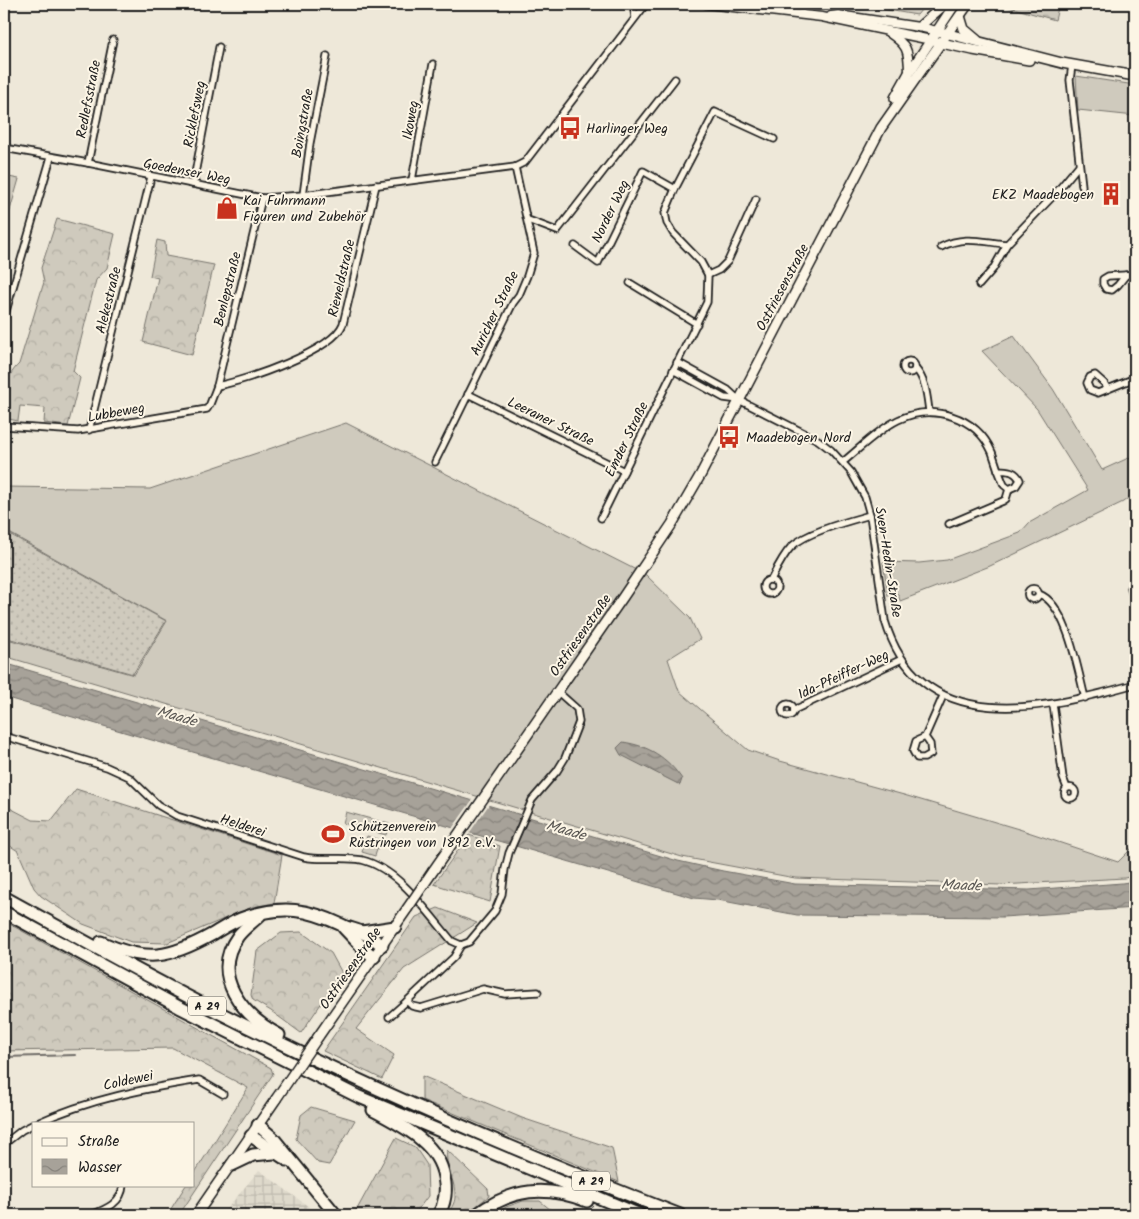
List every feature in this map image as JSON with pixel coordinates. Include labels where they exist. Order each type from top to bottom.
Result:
[{"type":"highway","name":"A 29","points":[[4,897],[223,1015],[340,1072],[584,1178],[680,1215]]},
{"type":"highway","points":[[76,937],[90,937],[121,952],[139,955],[165,954],[190,947],[245,917],[263,913],[297,910],[325,917],[343,926],[362,932],[382,945]]},
{"type":"highway","name":"A 29","points":[[4,912],[216,1026],[357,1096],[640,1215]]},
{"type":"highway","points":[[263,913],[245,928],[232,946],[228,957],[227,970],[232,990],[237,1000],[252,1017],[272,1031],[327,1059],[340,1072]]},
{"type":"highway","points":[[343,926],[374,957]]},
{"type":"highway","points":[[362,932],[395,927]]},
{"type":"highway","points":[[357,1096],[367,1106],[410,1131],[429,1146],[440,1160],[446,1185],[445,1199],[438,1215]]},
{"type":"highway","points":[[258,1125],[273,1138],[336,1215]]},
{"type":"highway","points":[[251,1136],[274,1153],[293,1163]]},
{"type":"highway","points":[[232,1165],[252,1155],[274,1153]]},
{"type":"highway","points":[[476,1215],[507,1197],[532,1191],[562,1193],[602,1207],[621,1208]]},
{"type":"main road","points":[[919,27],[945,4]]},
{"type":"main road","points":[[936,41],[937,32],[955,4]]},
{"type":"main road","points":[[881,128],[891,105],[910,72],[936,41],[946,34],[968,4]]},
{"type":"main road","points":[[960,16],[964,29],[980,42]]},
{"type":"main road","points":[[937,32],[1062,63],[1135,76]]},
{"type":"main road","points":[[936,41],[1024,59],[1062,63]]},
{"type":"main road","name":"Ostfriesenstraße","points":[[196,1215],[672,524],[701,474],[881,128],[936,41]]},
{"type":"street","points":[[633,4],[636,17]]},
{"type":"street","points":[[515,168],[525,162],[646,4]]},
{"type":"street","points":[[707,4],[822,17],[936,41]]},
{"type":"street","points":[[801,14],[802,4]]},
{"type":"street","points":[[822,17],[838,15],[919,27],[937,32]]},
{"type":"street","points":[[884,30],[906,47],[910,72]]},
{"type":"street","name":"Redlefsstraße","points":[[88,163],[113,40]]},
{"type":"street","name":"Ricklefsweg","points":[[193,184],[219,48]]},
{"type":"street","name":"Boingstraße","points":[[304,195],[310,143],[327,56]]},
{"type":"street","name":"Ikoweg","points":[[412,180],[433,64]]},
{"type":"street","points":[[1072,65],[1070,80],[1082,186]]},
{"type":"street","points":[[528,220],[557,231],[674,79]]},
{"type":"street","points":[[756,199],[728,261],[719,270],[708,275],[702,262],[672,233],[667,223],[665,213],[675,189],[715,112],[774,139]]},
{"type":"street","name":"Goedenser Weg","points":[[4,148],[262,198],[304,195],[515,168]]},
{"type":"street","points":[[4,318],[51,157]]},
{"type":"street","points":[[979,285],[993,269],[1007,244],[1055,194],[1079,165]]},
{"type":"street","name":"Auricher Straße","points":[[435,462],[513,303],[519,295],[534,253],[515,168]]},
{"type":"street","name":"Norder Weg","points":[[576,246],[598,263],[643,171],[675,189]]},
{"type":"street","name":"Alekestraße","points":[[89,430],[152,177]]},
{"type":"street","name":"Rieneldstraße","points":[[217,386],[234,383],[278,368],[326,342],[340,332],[376,185]]},
{"type":"street","name":"Benlepstraße","points":[[217,386],[262,198]]},
{"type":"street","points":[[942,247],[953,240],[969,239],[1007,244]]},
{"type":"street","points":[[1126,275],[1135,274]]},
{"type":"street","name":"Emder Straße","points":[[601,518],[707,302],[708,275]]},
{"type":"street","points":[[630,282],[697,324]]},
{"type":"street","points":[[678,362],[728,390],[739,400]]},
{"type":"street","points":[[915,368],[924,382],[929,411]]},
{"type":"street","points":[[673,370],[724,398],[739,400]]},
{"type":"street","points":[[1108,389],[1135,378]]},
{"type":"street","name":"Lubbeweg","points":[[4,426],[78,431],[206,409],[217,386]]},
{"type":"street","name":"Leeraner Straße","points":[[468,394],[624,471]]},
{"type":"street","name":"Sven-Hedin-Straße","points":[[739,400],[818,440],[831,450],[851,472],[865,497],[870,515],[885,621],[894,645],[902,659],[926,685],[943,696],[960,702],[994,708],[1053,704],[1085,698],[1135,684]]},
{"type":"street","points":[[843,462],[897,420],[929,411],[948,415],[968,424],[981,436],[992,451],[1004,485],[1009,489]]},
{"type":"street","points":[[998,470],[1017,474],[1020,480],[1016,486],[1009,489]]},
{"type":"street","points":[[949,524],[1003,501],[1006,499],[1009,489]]},
{"type":"street","points":[[772,580],[781,559],[793,545],[823,529],[870,515]]},
{"type":"street","points":[[1039,594],[1045,596],[1062,620],[1070,638],[1085,698]]},
{"type":"street","name":"Ida-Pfeiffer-Weg","points":[[794,710],[902,659]]},
{"type":"street","points":[[388,1017],[454,957],[460,945],[469,942],[495,911],[502,894],[509,853],[528,808],[537,793],[557,771],[568,752],[579,722],[577,709],[558,692]]},
{"type":"street","points":[[925,737],[943,696]]},
{"type":"street","points":[[1053,704],[1063,778],[1067,788]]},
{"type":"street","name":"Helderei","points":[[4,736],[107,767],[129,777],[158,806],[177,816],[304,857],[360,860],[378,865],[397,879],[452,941],[460,945]]},
{"type":"street","points":[[407,1001],[412,1006],[422,1008],[483,989],[505,994],[538,992]]},
{"type":"street","name":"Coldewei","points":[[39,1122],[65,1110],[99,1099],[136,1090],[199,1080],[223,1094]]},
{"type":"street","points":[[4,1144],[32,1125]]},
{"type":"street","points":[[91,1215],[111,1207],[122,1193],[123,1186]]},
{"type":"shaded area","points":[[259,1170],[309,1207],[304,1215],[222,1215]]},
{"type":"green space","points":[[852,4],[926,4],[917,15]]},
{"type":"green space","points":[[999,4],[1036,4],[1052,8],[1054,4],[1059,4],[1055,20]]},
{"type":"green space","points":[[1076,76],[1135,85],[1135,116],[1078,110]]},
{"type":"green space","points":[[4,176],[19,179],[4,231]]},
{"type":"green space","points":[[57,219],[115,234],[107,268],[96,280],[73,371],[80,378],[68,426],[44,423],[45,408],[20,406],[18,421],[4,418],[7,382],[19,364],[44,282],[41,268]]},
{"type":"green space","points":[[157,240],[165,242],[166,256],[214,265],[192,355],[143,342],[158,278],[150,276]]},
{"type":"green space","points":[[1014,336],[1053,389],[1102,470],[1135,455],[1135,493],[1123,502],[990,566],[900,601],[898,594],[888,596],[883,562],[919,563],[947,560],[1020,533],[1029,523],[1088,490],[1037,409],[982,351]]},
{"type":"green space","points":[[346,423],[646,575],[690,618],[700,639],[668,659],[679,691],[748,750],[780,761],[1022,830],[1118,862],[1135,845],[1135,876],[1001,885],[795,878],[682,857],[4,656],[4,638],[134,675],[167,621],[4,530],[4,487],[150,489]]},
{"type":"green space","points":[[4,531],[166,621],[133,674],[4,637]]},
{"type":"green space","points":[[1135,582],[1135,617],[1126,586]]},
{"type":"green space","points":[[76,789],[282,855],[274,903],[252,907],[167,943],[131,942],[83,924],[41,896],[34,888],[18,851],[4,842],[4,805],[33,820],[51,821]]},
{"type":"green space","points":[[346,812],[389,824],[386,835],[343,823]]},
{"type":"green space","points":[[469,835],[500,846],[490,902],[434,884]]},
{"type":"green space","points":[[367,836],[380,840],[375,856],[362,852]]},
{"type":"green space","points":[[438,908],[477,923],[404,969],[356,1029],[394,1055],[382,1079],[323,1051],[416,917]]},
{"type":"green space","points":[[4,921],[271,1068],[273,1074],[179,1215],[167,1215],[185,1186],[195,1186],[195,1172],[248,1088],[173,1048],[4,1051]]},
{"type":"green space","points":[[301,932],[331,953],[342,973],[301,1033],[253,1000],[251,995],[257,951],[281,933]]},
{"type":"green space","points":[[422,1076],[522,1118],[612,1148],[619,1182],[422,1100]]},
{"type":"green space","points":[[311,1107],[355,1120],[329,1165],[318,1163],[296,1139],[301,1115]]},
{"type":"green space","points":[[396,1138],[415,1147],[427,1165],[428,1196],[414,1215],[359,1215],[355,1213]]},
{"type":"green space","points":[[447,1150],[488,1189],[489,1196],[465,1215],[448,1215],[453,1204],[455,1191],[447,1161]]},
{"type":"green space","points":[[523,1201],[540,1201],[551,1210],[546,1215],[495,1215],[506,1207]]},
{"type":"water","name":"Maade","points":[[4,663],[678,861],[723,871],[795,884],[1029,890],[1135,881],[1135,908],[1003,917],[797,915],[718,900],[694,898],[4,697]]},
{"type":"water","points":[[623,742],[641,746],[664,759],[682,779],[680,785],[621,755],[617,748]]},
{"type":"pier","points":[[473,799],[490,803],[468,835],[451,830]]},
{"type":"waterway","points":[[4,1057],[76,1055]]},
{"type":"place","name":"Harlinger Weg","points":[[570,128]]},
{"type":"place","name":"EKZ Maadebogen","points":[[1111,194]]},
{"type":"place","name":"Kai Fuhrmann Figuren und Zubehör","points":[[227,208]]},
{"type":"place","name":"Maadebogen Nord","points":[[729,437]]},
{"type":"place","name":"Schützenverein Rüstringen von 1892 e.V.","points":[[333,834]]}]
